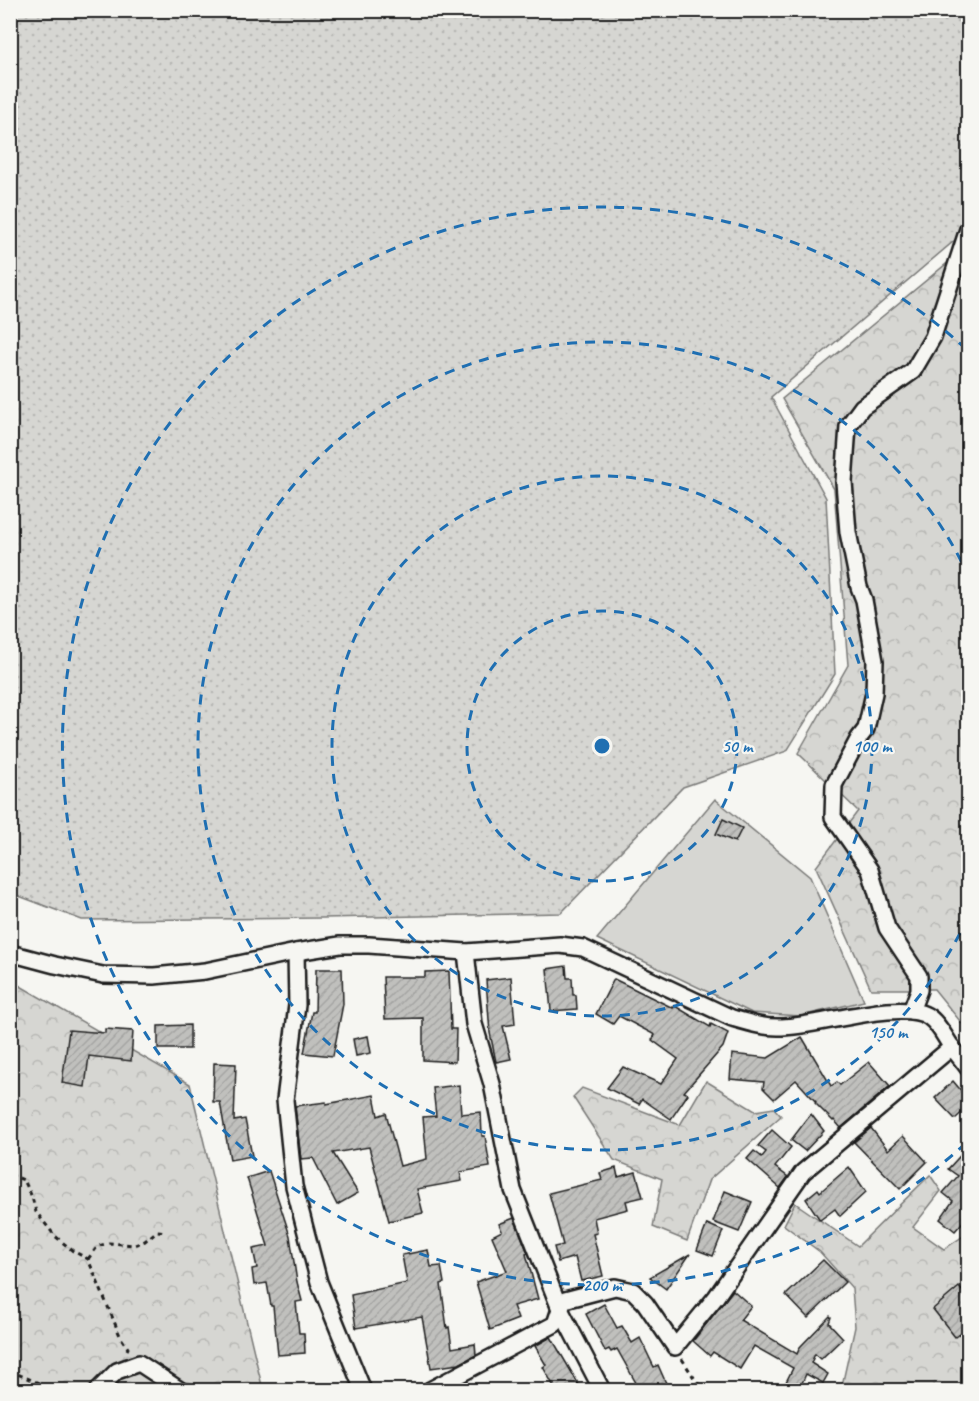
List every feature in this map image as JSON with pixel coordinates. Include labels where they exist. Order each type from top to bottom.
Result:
[{"type":"street","points":[[911,1011],[919,990],[919,976],[887,928],[870,870],[833,817],[834,785],[866,729],[874,693],[875,662],[864,600],[848,532],[844,482],[848,426],[862,407],[913,371],[933,337],[969,229]]},
{"type":"street","points":[[10,953],[103,975],[154,976],[205,971],[340,945],[466,952],[560,945],[584,948],[732,1018],[758,1026],[783,1027],[888,1011],[911,1011],[928,1016],[939,1027],[969,1068]]},
{"type":"street","points":[[296,952],[297,1005],[285,1100],[294,1186],[319,1281],[363,1390]]},
{"type":"street","points":[[466,952],[474,1024],[492,1084],[513,1190],[560,1309],[602,1390]]},
{"type":"street","points":[[430,1390],[555,1324],[565,1300],[615,1287],[633,1291],[645,1303],[675,1347],[716,1297],[803,1172],[952,1047]]},
{"type":"street","points":[[98,1390],[117,1371],[139,1363],[180,1390]]},
{"type":"path","points":[[10,1175],[24,1180],[36,1212],[55,1236],[73,1251],[88,1259],[121,1338],[128,1348],[121,1369]]},
{"type":"path","points":[[88,1259],[98,1246],[109,1243],[135,1245],[145,1241],[157,1231],[166,1232]]},
{"type":"path","points":[[675,1347],[702,1390]]},
{"type":"path","points":[[10,1371],[56,1390]]},
{"type":"green space","points":[[10,11],[968,11],[968,212],[961,235],[771,397],[826,498],[835,674],[787,751],[683,787],[561,913],[82,920],[11,893]]},
{"type":"green space","points":[[968,246],[968,1031],[934,989],[871,989],[816,867],[858,811],[798,753],[848,665],[834,489],[782,399]]},
{"type":"green space","points":[[715,799],[810,877],[864,1001],[801,1016],[752,1013],[597,939]]},
{"type":"green space","points":[[10,980],[190,1084],[263,1390],[11,1390]]},
{"type":"green space","points":[[706,1081],[755,1111],[774,1108],[781,1116],[709,1180],[687,1241],[653,1227],[662,1179],[614,1160],[573,1097],[582,1088],[680,1125]]},
{"type":"green space","points":[[930,1175],[941,1191],[913,1227],[944,1249],[968,1233],[968,1390],[841,1390],[855,1327],[852,1288],[820,1252],[784,1225],[795,1203],[858,1246]]},
{"type":"building","points":[[723,819],[742,828],[735,842],[716,834]]},
{"type":"building","points":[[566,966],[567,978],[572,978],[577,1009],[551,1011],[547,969]]},
{"type":"building","points":[[316,969],[342,969],[343,1004],[333,1056],[304,1053],[312,1012],[315,1012]]},
{"type":"building","points":[[449,971],[451,1029],[456,1029],[455,1062],[423,1060],[423,1018],[385,1019],[383,977],[425,977],[425,972]]},
{"type":"building","points":[[511,977],[515,1024],[503,1026],[511,1059],[496,1062],[490,1033],[486,980]]},
{"type":"building","points":[[614,979],[673,1008],[675,1006],[710,1027],[711,1024],[728,1033],[723,1047],[684,1092],[688,1094],[671,1119],[642,1099],[639,1104],[607,1088],[623,1067],[661,1084],[678,1059],[652,1040],[655,1035],[619,1016],[613,1024],[596,1014]]},
{"type":"building","points":[[190,1025],[190,1049],[158,1049],[158,1026]]},
{"type":"building","points":[[105,1029],[133,1031],[131,1061],[89,1056],[85,1087],[62,1083],[69,1030],[105,1033]]},
{"type":"building","points":[[368,1036],[371,1053],[356,1056],[353,1039]]},
{"type":"building","points":[[802,1037],[831,1086],[837,1082],[840,1085],[869,1062],[890,1086],[841,1128],[815,1103],[796,1080],[774,1099],[763,1088],[764,1082],[730,1079],[732,1054],[768,1058]]},
{"type":"building","points":[[214,1063],[236,1064],[234,1121],[245,1119],[252,1156],[230,1160],[220,1102],[213,1102]]},
{"type":"building","points":[[953,1081],[969,1100],[969,1106],[955,1119],[935,1098]]},
{"type":"building","points":[[459,1085],[461,1114],[481,1112],[482,1136],[485,1136],[490,1167],[460,1172],[462,1181],[417,1189],[423,1213],[389,1221],[369,1147],[333,1153],[358,1193],[337,1205],[313,1158],[301,1159],[295,1106],[326,1102],[326,1104],[374,1095],[378,1116],[386,1113],[400,1166],[427,1159],[423,1117],[436,1116],[433,1088]]},
{"type":"building","points":[[811,1114],[824,1131],[805,1151],[791,1140]]},
{"type":"building","points":[[871,1128],[888,1150],[903,1136],[927,1162],[900,1189],[854,1142]]},
{"type":"building","points":[[772,1130],[791,1147],[775,1167],[788,1177],[780,1188],[747,1159],[754,1151],[762,1157],[766,1152],[758,1146]]},
{"type":"building","points":[[969,1146],[969,1215],[955,1231],[940,1219],[953,1201],[943,1193],[958,1176],[948,1169]]},
{"type":"building","points":[[849,1167],[866,1192],[840,1216],[835,1209],[820,1220],[806,1199],[818,1189],[820,1192]]},
{"type":"building","points":[[616,1168],[618,1177],[636,1172],[643,1197],[626,1201],[628,1209],[594,1218],[597,1233],[593,1234],[603,1276],[581,1281],[575,1257],[558,1262],[554,1247],[563,1245],[549,1193],[602,1180],[600,1173]]},
{"type":"building","points":[[269,1171],[290,1236],[302,1301],[296,1302],[299,1333],[304,1333],[305,1353],[278,1355],[273,1306],[271,1306],[267,1283],[254,1285],[252,1269],[257,1268],[253,1249],[268,1246],[247,1178]]},
{"type":"building","points":[[725,1191],[752,1202],[739,1232],[713,1222]]},
{"type":"building","points":[[514,1218],[528,1253],[526,1254],[538,1299],[513,1306],[518,1319],[490,1330],[476,1282],[507,1271],[492,1236],[502,1231],[499,1224]]},
{"type":"building","points":[[707,1224],[723,1231],[713,1256],[697,1250]]},
{"type":"building","points":[[428,1250],[431,1267],[441,1266],[444,1283],[441,1284],[452,1348],[475,1344],[476,1355],[459,1364],[431,1368],[422,1317],[356,1328],[351,1295],[407,1283],[402,1255]]},
{"type":"building","points":[[690,1254],[666,1289],[650,1277]]},
{"type":"building","points":[[823,1260],[845,1282],[808,1318],[786,1295]]},
{"type":"building","points":[[959,1287],[969,1299],[969,1326],[955,1337],[933,1309]]},
{"type":"building","points":[[733,1290],[751,1306],[740,1320],[797,1354],[800,1347],[831,1317],[829,1323],[843,1338],[821,1359],[815,1354],[811,1363],[828,1374],[823,1383],[806,1374],[799,1390],[782,1390],[793,1368],[754,1346],[740,1369],[713,1352],[710,1356],[693,1341]]},
{"type":"building","points":[[604,1304],[617,1328],[622,1326],[632,1343],[640,1338],[654,1367],[658,1365],[669,1390],[640,1390],[617,1349],[611,1352],[609,1349],[605,1351],[586,1314]]},
{"type":"building","points":[[551,1337],[582,1390],[556,1390],[543,1367],[546,1365],[535,1346]]}]
